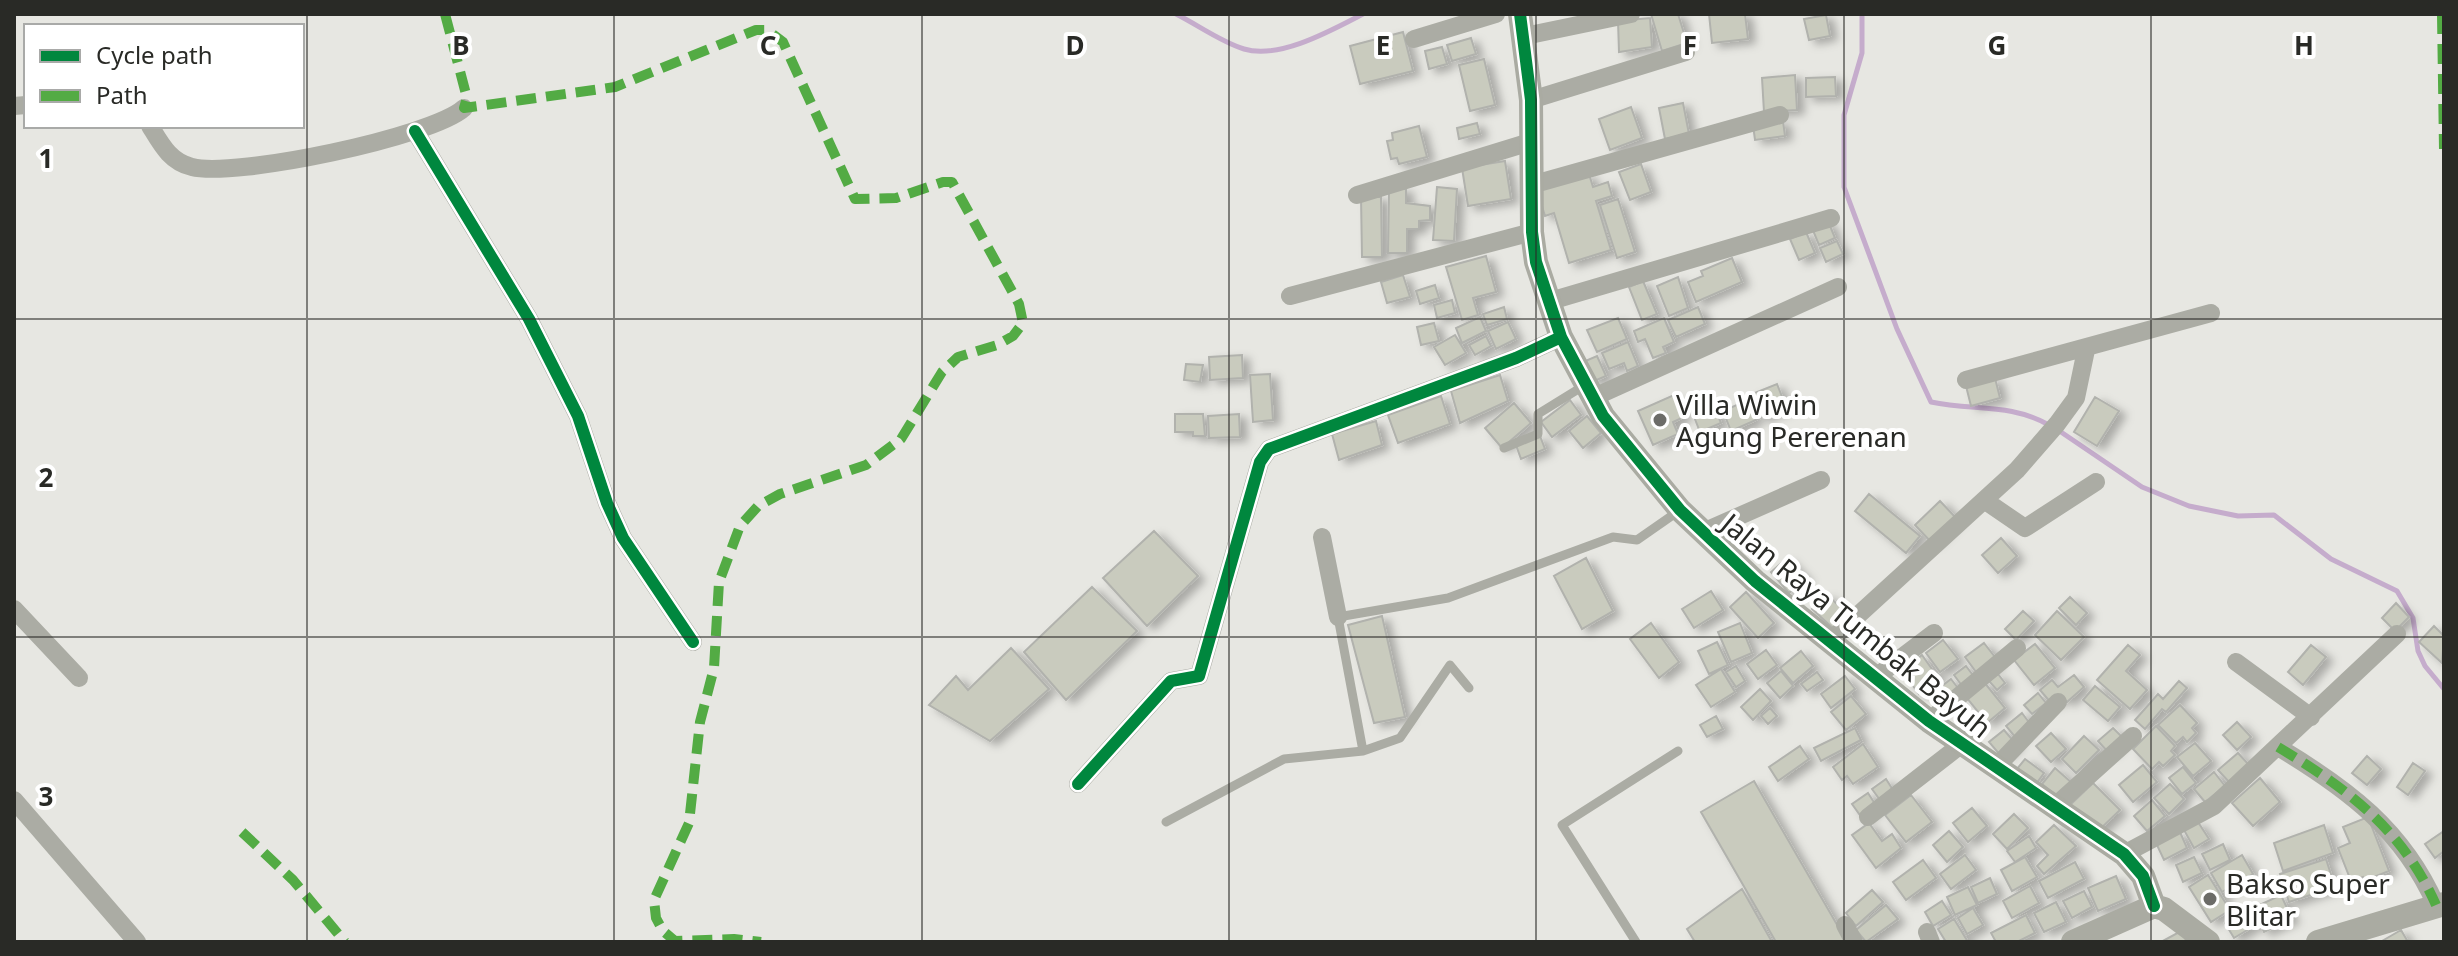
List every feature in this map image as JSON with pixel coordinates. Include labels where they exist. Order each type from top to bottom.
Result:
[{"type":"street","points":[[1414,39],[1496,14]]},
{"type":"street","points":[[1523,25],[1631,14]]},
{"type":"street","name":"Jalan Raya Tumbak Bayuh","points":[[1523,25],[1531,100],[1532,232],[1547,302],[1588,392],[1680,510],[1755,581],[1832,639],[1929,721],[2124,854],[2143,876],[2154,906]]},
{"type":"street","points":[[1531,100],[1686,52]]},
{"type":"street","points":[[151,128],[170,157],[180,163],[216,169],[252,166],[397,138],[464,108]]},
{"type":"street","points":[[1531,185],[1780,115]]},
{"type":"street","points":[[415,131],[529,319],[571,402],[623,538],[693,642]]},
{"type":"street","points":[[1357,195],[1530,142]]},
{"type":"street","points":[[1547,302],[1831,218]]},
{"type":"street","points":[[1290,296],[1532,232]]},
{"type":"street","points":[[1588,392],[1838,287]]},
{"type":"street","points":[[1966,380],[2086,350],[2211,313]]},
{"type":"street","points":[[1078,784],[1171,681],[1199,676],[1260,462],[1269,449],[1516,358],[1561,337]]},
{"type":"street","points":[[1832,639],[2017,470],[2076,398],[2086,350]]},
{"type":"street","points":[[1703,532],[1821,480]]},
{"type":"street","points":[[1984,500],[2025,528],[2096,482]]},
{"type":"street","points":[[1322,537],[1338,617]]},
{"type":"street","points":[[14,609],[79,678]]},
{"type":"street","points":[[1876,677],[1934,633]]},
{"type":"street","points":[[2124,854],[2214,806],[2397,634]]},
{"type":"street","points":[[1929,721],[2017,648]]},
{"type":"street","points":[[2236,662],[2311,717]]},
{"type":"street","points":[[1995,768],[2058,702]]},
{"type":"street","points":[[2054,807],[2133,736]]},
{"type":"street","points":[[1868,817],[1962,744]]},
{"type":"street","points":[[2278,747],[2330,778],[2394,836],[2422,873],[2440,904],[2318,942]]},
{"type":"street","points":[[14,800],[137,942]]},
{"type":"street","points":[[2073,942],[2154,906],[2164,909],[2208,942]]},
{"type":"street","points":[[1845,925],[1854,942]]},
{"type":"lane","points":[[1504,448],[1538,434],[1538,414],[1588,392]]},
{"type":"lane","points":[[1363,751],[1338,617],[1448,598],[1613,537],[1637,540],[1680,510]]},
{"type":"lane","points":[[1166,822],[1284,759],[1363,751],[1400,738],[1450,665],[1469,688]]},
{"type":"lane","points":[[1636,942],[1562,825],[1678,751]]},
{"type":"building","points":[[1651,14],[1678,14],[1687,43],[1662,51]]},
{"type":"building","points":[[1709,14],[1745,14],[1748,39],[1712,43]]},
{"type":"building","points":[[1826,15],[1830,36],[1809,40],[1804,19]]},
{"type":"building","points":[[1650,18],[1652,47],[1619,52],[1618,21]]},
{"type":"building","points":[[1403,32],[1413,71],[1360,84],[1350,46]]},
{"type":"building","points":[[1471,38],[1476,54],[1452,61],[1447,45]]},
{"type":"building","points":[[1442,47],[1447,64],[1429,69],[1425,51]]},
{"type":"building","points":[[1484,59],[1495,105],[1470,111],[1459,65]]},
{"type":"building","points":[[1795,75],[1797,110],[1764,112],[1762,78]]},
{"type":"building","points":[[1835,77],[1836,96],[1806,97],[1806,78]]},
{"type":"building","points":[[1683,103],[1689,134],[1665,139],[1659,108]]},
{"type":"building","points":[[1631,107],[1642,138],[1610,150],[1599,119]]},
{"type":"building","points":[[1783,121],[1785,136],[1755,140],[1753,125]]},
{"type":"building","points":[[1477,123],[1480,134],[1459,139],[1457,128]]},
{"type":"building","points":[[1419,126],[1427,157],[1399,164],[1397,158],[1391,159],[1387,141],[1393,140],[1392,133]]},
{"type":"building","points":[[1505,161],[1511,199],[1468,206],[1462,168]]},
{"type":"building","points":[[1641,164],[1651,192],[1630,200],[1619,172]]},
{"type":"building","points":[[1589,174],[1593,187],[1608,182],[1612,196],[1596,201],[1611,250],[1569,263],[1554,213],[1545,216],[1537,190]]},
{"type":"building","points":[[1437,187],[1457,189],[1454,241],[1433,240]]},
{"type":"building","points":[[1389,189],[1406,189],[1406,203],[1430,206],[1430,220],[1419,221],[1419,229],[1407,229],[1407,253],[1388,253]]},
{"type":"building","points":[[1361,197],[1381,197],[1382,257],[1362,257]]},
{"type":"building","points":[[1618,199],[1635,252],[1617,258],[1600,205]]},
{"type":"building","points":[[1828,221],[1835,238],[1819,245],[1812,228]]},
{"type":"building","points":[[1806,232],[1815,253],[1799,260],[1790,239]]},
{"type":"building","points":[[1837,241],[1843,254],[1826,262],[1820,248]]},
{"type":"building","points":[[1486,256],[1496,292],[1473,298],[1478,315],[1462,320],[1446,267]]},
{"type":"building","points":[[1732,258],[1742,282],[1696,302],[1688,282],[1703,276],[1701,271]]},
{"type":"building","points":[[1403,275],[1410,297],[1387,303],[1381,282]]},
{"type":"building","points":[[1678,277],[1688,308],[1669,316],[1657,286]]},
{"type":"building","points":[[1643,281],[1657,314],[1642,320],[1629,287]]},
{"type":"building","points":[[1435,285],[1439,298],[1420,304],[1416,291]]},
{"type":"building","points":[[1452,300],[1455,313],[1437,318],[1434,305]]},
{"type":"building","points":[[1504,307],[1507,319],[1487,325],[1483,314]]},
{"type":"building","points":[[1698,307],[1705,324],[1676,337],[1668,320]]},
{"type":"building","points":[[1480,317],[1486,331],[1462,343],[1456,328]]},
{"type":"building","points":[[1618,318],[1627,339],[1597,352],[1587,330]]},
{"type":"building","points":[[1664,318],[1674,342],[1663,347],[1666,353],[1653,358],[1645,339],[1638,342],[1634,331]]},
{"type":"building","points":[[1508,322],[1516,339],[1496,349],[1488,331]]},
{"type":"building","points":[[1434,323],[1439,341],[1421,345],[1417,327]]},
{"type":"building","points":[[1455,335],[1466,353],[1445,365],[1434,347]]},
{"type":"building","points":[[1486,336],[1491,346],[1475,355],[1469,345]]},
{"type":"building","points":[[1628,342],[1638,366],[1627,371],[1624,363],[1609,369],[1602,353]]},
{"type":"building","points":[[1242,355],[1243,378],[1210,380],[1209,357]]},
{"type":"building","points":[[1597,356],[1606,376],[1592,382],[1583,362]]},
{"type":"building","points":[[1186,364],[1203,365],[1200,382],[1184,380]]},
{"type":"building","points":[[1270,374],[1273,420],[1253,422],[1250,375]]},
{"type":"building","points":[[1500,375],[1508,401],[1460,423],[1451,391]]},
{"type":"building","points":[[1995,378],[2000,398],[1971,406],[1966,386]]},
{"type":"building","points":[[1777,384],[1786,407],[1761,418],[1752,394]]},
{"type":"building","name":"Villa Wiwin Agung Pererenan","points":[[1674,395],[1684,417],[1673,422],[1678,434],[1653,445],[1638,411]]},
{"type":"building","points":[[1441,396],[1450,424],[1398,443],[1388,415]]},
{"type":"building","points":[[2095,397],[2119,411],[2097,446],[2074,432]]},
{"type":"building","points":[[1570,400],[1581,415],[1552,437],[1541,422]]},
{"type":"building","points":[[1748,400],[1756,420],[1731,431],[1723,411]]},
{"type":"building","points":[[1712,401],[1721,423],[1700,432],[1691,409]]},
{"type":"building","points":[[1514,403],[1531,423],[1502,448],[1485,428]]},
{"type":"building","points":[[1175,414],[1203,414],[1205,436],[1175,432]]},
{"type":"building","points":[[1239,414],[1240,437],[1209,438],[1208,416]]},
{"type":"building","points":[[1587,416],[1601,433],[1583,448],[1569,431]]},
{"type":"building","points":[[1376,421],[1382,445],[1339,460],[1332,434]]},
{"type":"building","points":[[1540,436],[1545,449],[1521,459],[1516,445]]},
{"type":"building","points":[[1869,494],[1920,536],[1906,553],[1855,511]]},
{"type":"building","points":[[1940,501],[1956,518],[1931,542],[1915,525]]},
{"type":"building","points":[[1154,531],[1198,576],[1147,626],[1103,578]]},
{"type":"building","points":[[2001,538],[2017,556],[1998,573],[1982,555]]},
{"type":"building","points":[[1586,558],[1613,611],[1582,629],[1554,576]]},
{"type":"building","points":[[1787,558],[1806,579],[1789,593],[1771,572]]},
{"type":"building","points":[[1092,587],[1137,631],[1066,700],[1024,652]]},
{"type":"building","points":[[1711,591],[1723,610],[1694,628],[1682,609]]},
{"type":"building","points":[[1746,592],[1774,623],[1758,638],[1730,607]]},
{"type":"building","points":[[1826,594],[1849,615],[1835,630],[1812,609]]},
{"type":"building","points":[[2070,597],[2087,613],[2076,625],[2059,608]]},
{"type":"building","points":[[2396,603],[2409,617],[2395,631],[2382,618]]},
{"type":"building","points":[[2023,611],[2034,621],[2016,640],[2005,629]]},
{"type":"building","points":[[2057,611],[2084,637],[2061,660],[2035,635]]},
{"type":"building","points":[[1382,616],[1405,717],[1374,723],[1348,625]]},
{"type":"building","points":[[1651,623],[1679,662],[1659,678],[1630,639]]},
{"type":"building","points":[[1740,623],[1752,653],[1731,662],[1718,632]]},
{"type":"building","points":[[2434,626],[2444,636],[2442,663],[2419,642]]},
{"type":"building","points":[[1943,640],[1958,659],[1940,672],[1926,653]]},
{"type":"building","points":[[1717,642],[1728,665],[1709,674],[1698,651]]},
{"type":"building","points":[[1984,643],[1998,661],[1979,676],[1965,657]]},
{"type":"building","points":[[2035,644],[2055,668],[2034,685],[2014,660]]},
{"type":"building","points":[[2128,645],[2140,655],[2126,671],[2147,690],[2130,709],[2097,680]]},
{"type":"building","points":[[2311,645],[2326,657],[2303,685],[2288,672]]},
{"type":"building","points":[[1011,648],[1049,689],[990,741],[929,705],[956,676],[968,690]]},
{"type":"building","points":[[1766,650],[1777,665],[1758,679],[1747,664]]},
{"type":"building","points":[[1801,651],[1813,666],[1793,683],[1780,668]]},
{"type":"building","points":[[1922,655],[1939,679],[1919,694],[1902,671]]},
{"type":"building","points":[[1736,666],[1745,681],[1736,687],[1726,672]]},
{"type":"building","points":[[1966,666],[1975,678],[1963,687],[1954,675]]},
{"type":"building","points":[[1721,669],[1735,692],[1711,707],[1696,685]]},
{"type":"building","points":[[1781,671],[1793,686],[1780,698],[1767,683]]},
{"type":"building","points":[[1817,672],[1823,680],[1807,691],[1801,684]]},
{"type":"building","points":[[1998,674],[2005,683],[1997,690],[1989,681]]},
{"type":"building","points":[[2074,675],[2084,687],[2067,702],[2062,696],[2052,704],[2040,690],[2052,680],[2058,687]]},
{"type":"building","points":[[1845,676],[1855,689],[1831,708],[1821,694]]},
{"type":"building","points":[[1951,679],[1961,692],[1943,706],[1933,693]]},
{"type":"building","points":[[2179,681],[2187,688],[2166,712],[2162,709],[2145,729],[2135,720],[2158,694],[2163,699]]},
{"type":"building","points":[[1984,682],[2005,708],[1987,723],[1966,697]]},
{"type":"building","points":[[2095,686],[2120,707],[2108,721],[2083,700]]},
{"type":"building","points":[[1760,689],[1771,701],[1753,720],[1741,707]]},
{"type":"building","points":[[2038,693],[2046,703],[2032,714],[2024,705]]},
{"type":"building","points":[[1851,696],[1866,714],[1846,730],[1831,712]]},
{"type":"building","points":[[2180,705],[2197,723],[2192,728],[2196,733],[2187,742],[2183,737],[2176,743],[2158,725]]},
{"type":"building","points":[[1770,708],[1777,716],[1768,724],[1761,716]]},
{"type":"building","points":[[2022,713],[2031,725],[2016,738],[2006,726]]},
{"type":"building","points":[[1716,716],[1723,729],[1707,737],[1700,725]]},
{"type":"building","points":[[2237,722],[2251,737],[2237,750],[2223,735]]},
{"type":"building","points":[[2156,726],[2175,746],[2171,751],[2175,755],[2163,766],[2159,762],[2152,769],[2133,749]]},
{"type":"building","points":[[1855,728],[1861,740],[1821,761],[1814,748]]},
{"type":"building","points":[[2113,728],[2123,738],[2108,752],[2098,741]]},
{"type":"building","points":[[2004,730],[2016,744],[2001,756],[1989,742]]},
{"type":"building","points":[[2051,733],[2066,749],[2051,762],[2036,746]]},
{"type":"building","points":[[2084,736],[2099,750],[2076,773],[2062,759]]},
{"type":"building","points":[[2195,743],[2211,761],[2193,776],[2177,757]]},
{"type":"building","points":[[1863,744],[1878,767],[1853,784],[1847,776],[1842,780],[1833,767]]},
{"type":"building","points":[[1800,746],[1809,759],[1778,781],[1769,767]]},
{"type":"building","points":[[2238,753],[2249,765],[2230,783],[2218,770]]},
{"type":"building","points":[[2367,756],[2381,769],[2367,785],[2352,773]]},
{"type":"building","points":[[2025,759],[2044,773],[2036,784],[2016,770]]},
{"type":"building","points":[[2413,763],[2425,771],[2408,795],[2397,787]]},
{"type":"building","points":[[2143,765],[2157,782],[2133,802],[2119,785]]},
{"type":"building","points":[[2183,767],[2196,783],[2182,794],[2169,778]]},
{"type":"building","points":[[2055,768],[2072,783],[2059,798],[2042,784]]},
{"type":"building","points":[[2214,772],[2225,786],[2205,802],[2194,789]]},
{"type":"building","points":[[2260,778],[2280,802],[2253,826],[2232,803]]},
{"type":"building","points":[[1886,779],[1893,790],[1880,800],[1872,789]]},
{"type":"building","points":[[1754,781],[1847,942],[1776,942],[1701,812]]},
{"type":"building","points":[[2093,783],[2120,810],[2097,832],[2070,805]]},
{"type":"building","points":[[2170,784],[2184,799],[2169,814],[2154,798]]},
{"type":"building","points":[[1868,793],[1877,807],[1862,818],[1852,804]]},
{"type":"building","points":[[1911,795],[1932,822],[1906,842],[1885,815]]},
{"type":"building","points":[[2152,800],[2165,816],[2147,831],[2134,816]]},
{"type":"building","points":[[1972,808],[1987,826],[1968,842],[1953,823]]},
{"type":"building","points":[[2014,814],[2028,828],[2007,849],[1993,834]]},
{"type":"building","points":[[2368,817],[2389,871],[2364,881],[2363,877],[2351,881],[2338,848],[2350,843],[2343,827]]},
{"type":"building","points":[[2198,822],[2209,839],[2194,848],[2184,830]]},
{"type":"building","points":[[1869,823],[1882,841],[1892,834],[1901,848],[1876,868],[1852,835]]},
{"type":"building","points":[[2054,825],[2076,846],[2044,874],[2037,866],[2048,855],[2036,842]]},
{"type":"building","points":[[2324,825],[2333,853],[2283,871],[2274,843]]},
{"type":"building","points":[[1949,831],[1963,847],[1947,862],[1933,845]]},
{"type":"building","points":[[2444,831],[2444,851],[2435,858],[2425,844]]},
{"type":"building","points":[[2180,832],[2187,848],[2164,860],[2156,843]]},
{"type":"building","points":[[2029,836],[2036,848],[2015,862],[2007,851]]},
{"type":"building","points":[[2223,844],[2230,860],[2210,870],[2202,854]]},
{"type":"building","points":[[1965,855],[1976,870],[1951,889],[1940,874]]},
{"type":"building","points":[[2242,855],[2253,874],[2222,892],[2211,873]]},
{"type":"building","points":[[2025,857],[2037,877],[2012,891],[2001,870]]},
{"type":"building","points":[[2194,857],[2202,873],[2183,882],[2176,865]]},
{"type":"building","points":[[2326,859],[2335,887],[2289,902],[2280,874]]},
{"type":"building","points":[[1923,860],[1936,878],[1906,900],[1893,882]]},
{"type":"building","points":[[2075,862],[2084,879],[2048,898],[2039,881]]},
{"type":"building","name":"Bakso Super Blitar","points":[[2208,875],[2230,910],[2211,922],[2189,887]]},
{"type":"building","points":[[2116,876],[2126,899],[2098,911],[2088,888]]},
{"type":"building","points":[[1990,878],[1997,894],[1978,903],[1971,887]]},
{"type":"building","points":[[2030,886],[2039,903],[2012,918],[2003,901]]},
{"type":"building","points":[[1968,887],[1977,905],[1955,915],[1947,897]]},
{"type":"building","points":[[1742,889],[1772,942],[1695,942],[1687,929]]},
{"type":"building","points":[[1872,890],[1883,902],[1856,926],[1846,913]]},
{"type":"building","points":[[2084,891],[2092,907],[2072,918],[2063,901]]},
{"type":"building","points":[[2281,895],[2292,919],[2264,932],[2253,908]]},
{"type":"building","points":[[1942,901],[1951,915],[1933,926],[1925,912]]},
{"type":"building","points":[[2056,902],[2066,922],[2044,932],[2034,913]]},
{"type":"building","points":[[1886,905],[1898,919],[1866,942],[1856,930]]},
{"type":"building","points":[[1973,908],[1983,925],[1967,934],[1958,918]]},
{"type":"building","points":[[2250,908],[2259,923],[2234,938],[2225,923]]},
{"type":"building","points":[[2026,915],[2035,933],[2017,942],[1996,942],[1991,933]]},
{"type":"building","points":[[1954,919],[1968,942],[1946,942],[1938,929]]},
{"type":"building","points":[[2401,930],[2408,942],[2382,942],[2382,941]]},
{"type":"building","points":[[2181,931],[2187,942],[2161,942]]},
{"type":"waterway","points":[[1176,14],[1227,42],[1258,51],[1305,42],[1363,14]]},
{"type":"waterway","points":[[1862,14],[1862,53],[1844,115],[1844,187],[1897,329],[1931,402],[2006,410],[2049,425]]},
{"type":"waterway","points":[[2058,430],[2142,487],[2189,506],[2238,516],[2274,515],[2331,559],[2397,591],[2413,618],[2418,651],[2425,666],[2444,689]]},
{"type":"marked path","points":[[445,14],[467,98],[464,108],[615,87],[756,30],[767,30],[783,42],[855,199],[896,198],[943,182],[952,182],[1019,304],[1023,323],[1013,336],[997,345],[958,357],[942,372],[901,439],[866,465],[780,494],[758,506],[740,526],[719,582],[714,668],[700,722],[689,823],[654,900],[656,918],[663,931],[675,941],[734,939],[761,942]]},
{"type":"marked path","points":[[2442,14],[2444,149]]},
{"type":"marked path","points":[[2278,747],[2328,779],[2371,814],[2407,855],[2436,905]]},
{"type":"marked path","points":[[242,832],[293,880],[345,942]]},
{"type":"cycle path","points":[[1520,14],[1531,100],[1532,232],[1536,262],[1561,337],[1603,416],[1680,510],[1755,581],[1929,721],[2124,854],[2143,876],[2154,906]]},
{"type":"cycle path","points":[[415,131],[529,319],[578,416],[607,503],[623,538],[693,642]]},
{"type":"cycle path","points":[[1078,784],[1171,681],[1199,676],[1260,462],[1269,449],[1516,358],[1561,337]]},
{"type":"place","name":"Villa Wiwin Agung Pererenan","points":[[1660,420]]},
{"type":"place","name":"Bakso Super Blitar","points":[[2210,899]]}]
